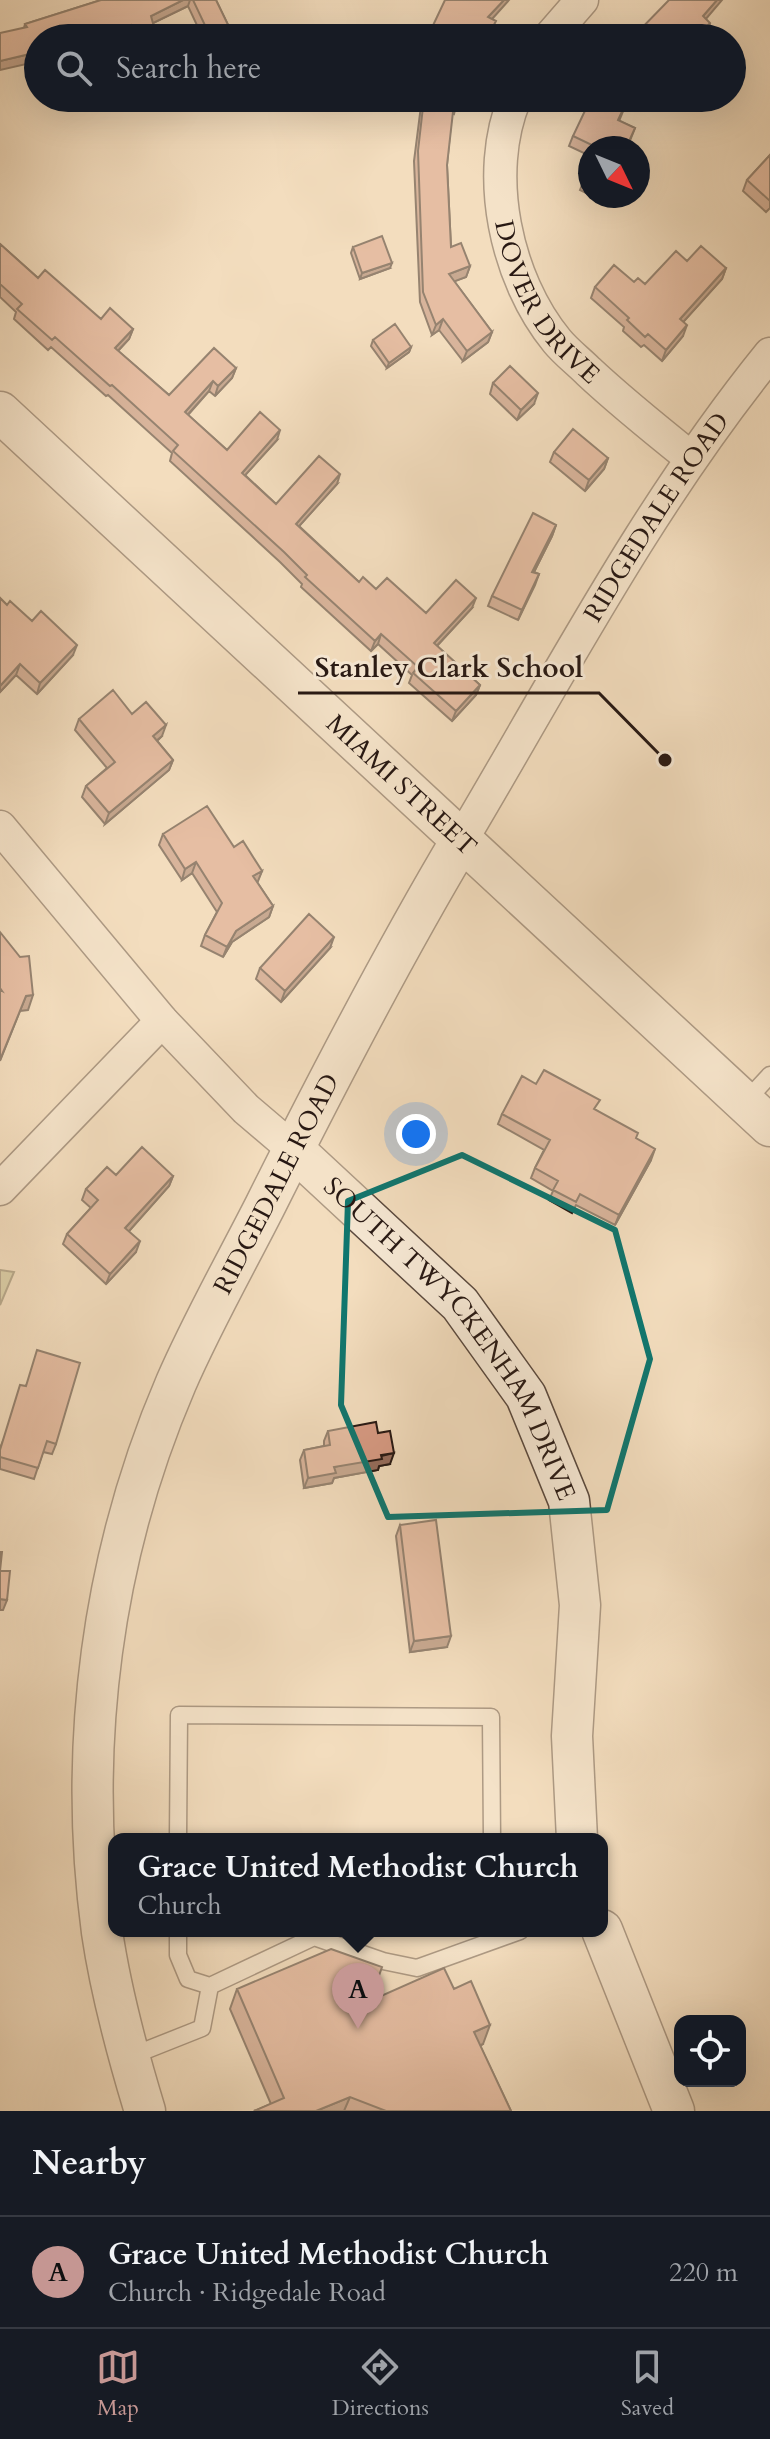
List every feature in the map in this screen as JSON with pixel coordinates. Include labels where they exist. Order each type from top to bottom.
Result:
[{"type":"street","points":[[561,24],[582,0]]},
{"type":"street","name":"DOVER DRIVE","points":[[511,112],[504,139],[502,201],[522,283],[558,342],[618,400],[691,458]]},
{"type":"street","name":"RIDGEDALE ROAD","points":[[145,2111],[112,1988],[102,1931],[94,1813],[95,1725],[101,1649],[117,1559],[141,1476],[176,1383],[293,1149],[462,839],[654,512],[770,354]]},
{"type":"street","name":"MIAMI STREET","points":[[0,412],[462,839],[762,1101]]},
{"type":"street","name":"SOUTH TWYCKENHAM DRIVE","points":[[0,827],[162,1021],[246,1109],[460,1304],[526,1396],[569,1501],[571,1516],[580,1605],[572,1736],[577,1833]]},
{"type":"street","points":[[0,1189],[162,1021]]},
{"type":"street","points":[[605,1937],[674,2111]]},
{"type":"lane","points":[[178,1833],[179,1715],[491,1717],[492,1833]]},
{"type":"lane","points":[[178,1937],[178,1955],[188,1979],[210,1986],[314,1937],[383,1961],[417,1968],[490,1937]]},
{"type":"lane","points":[[129,2057],[202,2028],[210,1986]]},
{"type":"highlighted area","points":[[462,1155],[615,1230],[650,1359],[607,1510],[388,1517],[341,1405],[348,1201]]},
{"type":"shaded area","points":[[0,1270],[14,1272],[0,1305]]},
{"type":"building","points":[[101,0],[183,0],[151,16],[153,24],[25,24]]},
{"type":"building","points":[[193,0],[216,0],[228,24],[204,24]]},
{"type":"building","points":[[445,0],[504,0],[488,17],[496,21],[494,24],[434,24]]},
{"type":"building","points":[[669,0],[717,0],[703,16],[709,24],[646,24]]},
{"type":"building","points":[[24,28],[24,55],[0,61],[0,33]]},
{"type":"building","points":[[422,112],[453,112],[447,165],[451,247],[461,243],[470,266],[449,274],[492,332],[467,351],[443,319],[436,325],[423,292],[418,151]]},
{"type":"building","points":[[584,112],[622,112],[618,120],[635,128],[631,136],[578,138],[573,136]]},
{"type":"building","points":[[770,155],[770,201],[747,180]]},
{"type":"building","points":[[382,236],[392,263],[362,273],[353,247]]},
{"type":"building","points":[[0,244],[38,278],[45,270],[101,319],[110,308],[133,329],[115,348],[169,395],[214,348],[236,368],[218,386],[213,381],[185,412],[227,450],[260,412],[280,430],[242,473],[276,504],[319,456],[340,474],[296,524],[359,582],[363,577],[376,589],[387,578],[426,613],[456,580],[476,598],[434,643],[480,685],[456,711],[413,673],[418,667],[381,634],[375,641],[305,577],[307,575],[284,552],[173,451],[178,445],[112,385],[17,309],[22,304],[0,284]]},
{"type":"building","points":[[701,246],[726,268],[680,319],[687,325],[666,350],[648,334],[645,337],[595,287],[614,265],[634,282],[638,278],[645,284],[676,251],[687,261]]},
{"type":"building","points":[[395,324],[411,347],[389,363],[373,340]]},
{"type":"building","points":[[510,366],[538,393],[521,410],[493,383]]},
{"type":"building","points":[[573,429],[608,458],[589,480],[554,452]]},
{"type":"building","points":[[533,513],[556,525],[532,572],[539,574],[522,610],[492,596]]},
{"type":"building","points":[[0,598],[7,605],[10,601],[32,621],[41,611],[77,645],[40,683],[20,664],[0,686]]},
{"type":"building","points":[[113,690],[132,714],[146,702],[166,725],[153,736],[173,760],[109,813],[86,786],[115,762],[79,719]]},
{"type":"building","points":[[207,806],[234,847],[243,841],[262,871],[253,876],[273,906],[236,931],[227,947],[205,935],[222,903],[196,862],[185,869],[163,834]]},
{"type":"building","points":[[309,914],[334,937],[285,991],[260,968]]},
{"type":"building","points":[[0,932],[20,957],[29,956],[33,995],[26,996],[0,1060],[2,991]]},
{"type":"building","points":[[544,1070],[600,1100],[594,1109],[638,1133],[636,1138],[655,1149],[619,1215],[580,1194],[576,1202],[553,1190],[558,1181],[535,1168],[550,1140],[502,1114],[522,1076],[536,1084]]},
{"type":"building","points":[[142,1147],[173,1176],[125,1228],[140,1241],[110,1274],[67,1234],[98,1200],[86,1189],[107,1167],[116,1175]]},
{"type":"building","points":[[37,1350],[80,1363],[56,1444],[47,1441],[38,1468],[0,1457],[20,1385],[26,1386]]},
{"type":"building","points":[[376,1422],[378,1433],[390,1431],[394,1453],[381,1455],[382,1459],[334,1467],[336,1473],[308,1478],[304,1450],[330,1445],[328,1431]]},
{"type":"building","points":[[436,1520],[451,1636],[414,1641],[400,1525]]},
{"type":"building","points":[[0,1571],[10,1571],[7,1600],[0,1599]]},
{"type":"building","points":[[331,1949],[382,1967],[370,2001],[444,1968],[454,1989],[471,1981],[490,2025],[474,2032],[511,2111],[386,2111],[350,2097],[316,2111],[254,2111],[284,2098],[237,1989]]},
{"type":"place","name":"Stanley Clark School","points":[[665,760]]},
{"type":"place","name":"Grace United Methodist Church","points":[[358,2029]]}]
